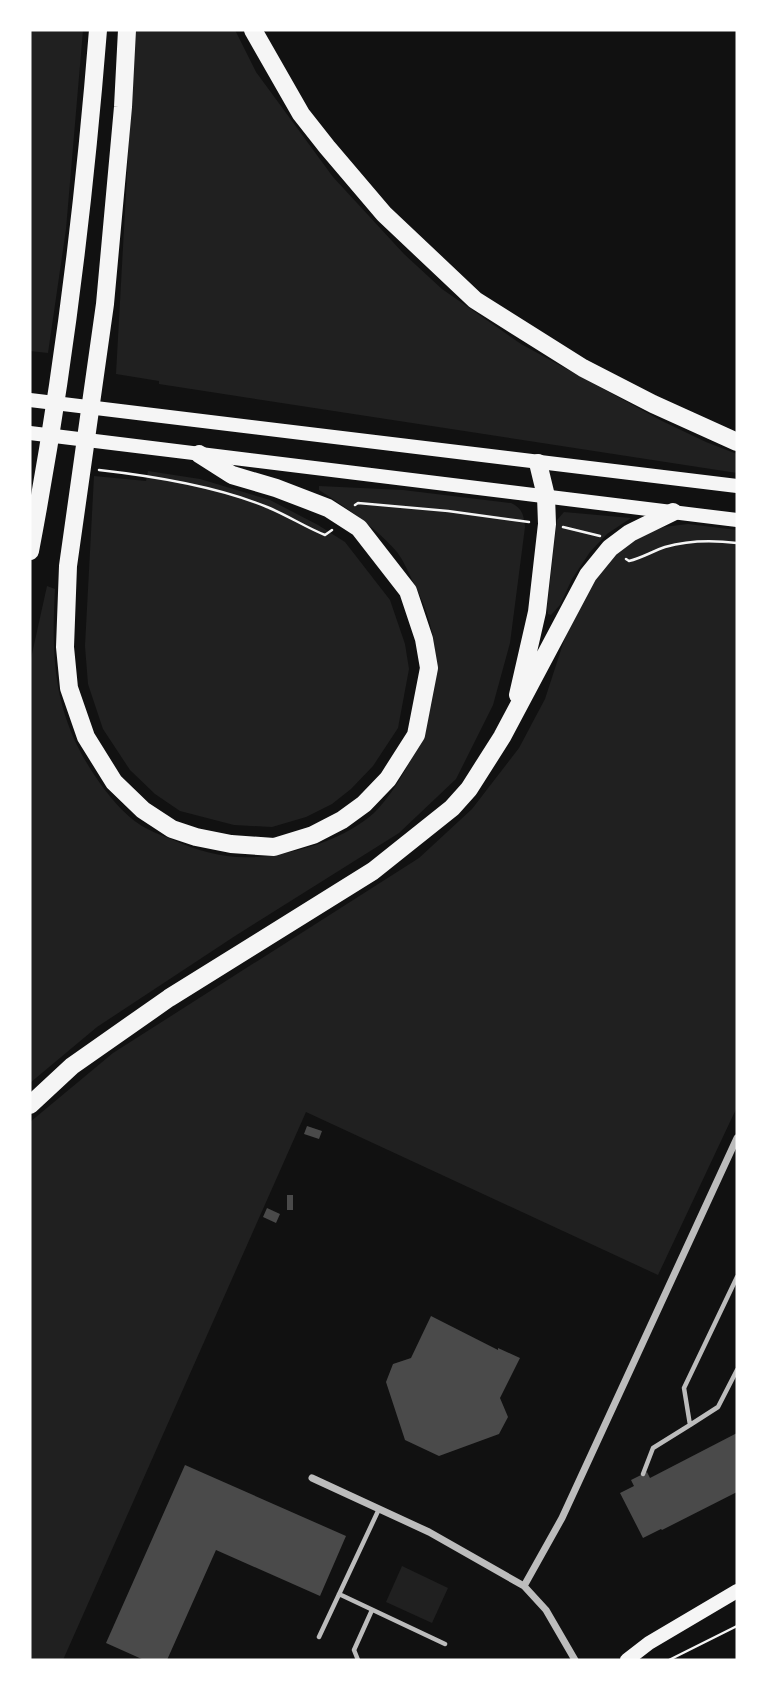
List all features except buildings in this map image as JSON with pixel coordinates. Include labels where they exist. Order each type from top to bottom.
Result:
[{"type":"highway","points":[[30,551],[43,485],[72,292],[89,143],[98,30]]},
{"type":"highway","points":[[127,30],[123,107],[105,304],[68,566],[65,647],[69,688],[86,737],[114,782],[143,810],[172,829],[196,837],[231,844],[274,847],[313,835],[342,820],[364,804],[388,779],[416,736],[429,668],[424,639],[408,591],[359,528],[328,508],[232,475],[199,454]]},
{"type":"highway","points":[[253,30],[301,114],[327,148],[384,214],[475,300],[583,368],[653,404],[737,442]]},
{"type":"highway","points":[[502,737],[516,703],[537,612],[547,524],[546,496],[538,463]]},
{"type":"highway","points":[[30,1105],[72,1066],[169,998],[373,871],[452,808],[469,789],[502,737],[588,575],[620,540],[673,512]]},
{"type":"main road","points":[[30,400],[737,486]]},
{"type":"main road","points":[[30,433],[737,520]]},
{"type":"main road","points":[[627,1660],[649,1643],[737,1591]]},
{"type":"street","points":[[524,1586],[568,1506],[737,1138]]},
{"type":"street","points":[[312,1478],[452,1544],[524,1586],[546,1610],[575,1660]]},
{"type":"lane","points":[[690,1424],[684,1388],[737,1276]]},
{"type":"lane","points":[[643,1474],[653,1448],[718,1407],[737,1370]]},
{"type":"lane","points":[[319,1637],[379,1509]]},
{"type":"lane","points":[[339,1594],[445,1644]]},
{"type":"lane","points":[[358,1660],[354,1650],[372,1610]]},
{"type":"path","points":[[144,475],[226,494],[267,507],[325,535],[337,526]]},
{"type":"path","points":[[349,511],[358,503],[448,511],[547,524],[600,535]]},
{"type":"path","points":[[618,555],[629,561],[666,547],[710,540],[737,543]]},
{"type":"path","points":[[669,1660],[737,1626]]},
{"type":"shaded area","points":[[30,30],[83,30],[66,229],[48,353],[30,351]]},
{"type":"shaded area","points":[[135,30],[235,30],[256,72],[333,177],[404,254],[442,289],[521,344],[662,421],[737,454],[737,473],[159,384],[159,381],[116,374]]},
{"type":"shaded area","points":[[148,471],[200,479],[270,500],[318,525],[345,542],[390,600],[405,644],[409,669],[398,728],[373,766],[332,804],[306,817],[272,827],[234,825],[180,811],[155,794],[130,770],[103,729],[88,684],[85,646],[94,476],[146,481]]},
{"type":"shaded area","points":[[319,486],[403,490],[511,503],[520,510],[525,527],[510,643],[493,705],[456,779],[399,833],[97,1027],[30,1083],[30,663],[47,586],[55,589],[55,664],[63,709],[71,731],[81,753],[110,797],[128,816],[148,830],[218,855],[254,857],[296,851],[338,836],[363,822],[384,801],[410,761],[421,738],[434,693],[436,670],[431,626],[423,603],[397,552],[370,526],[319,490]]},
{"type":"shaded area","points":[[564,512],[631,518],[607,534],[590,552],[572,579],[560,605],[551,615],[548,614],[547,608],[557,520]]},
{"type":"shaded area","points":[[688,524],[737,530],[737,1107],[658,1275],[306,1112],[63,1660],[30,1660],[30,1122],[113,1053],[419,858],[472,809],[519,748],[545,699],[573,613],[599,567],[630,539],[664,527]]},
{"type":"shaded area","points":[[402,1566],[448,1588],[432,1623],[386,1602]]}]
